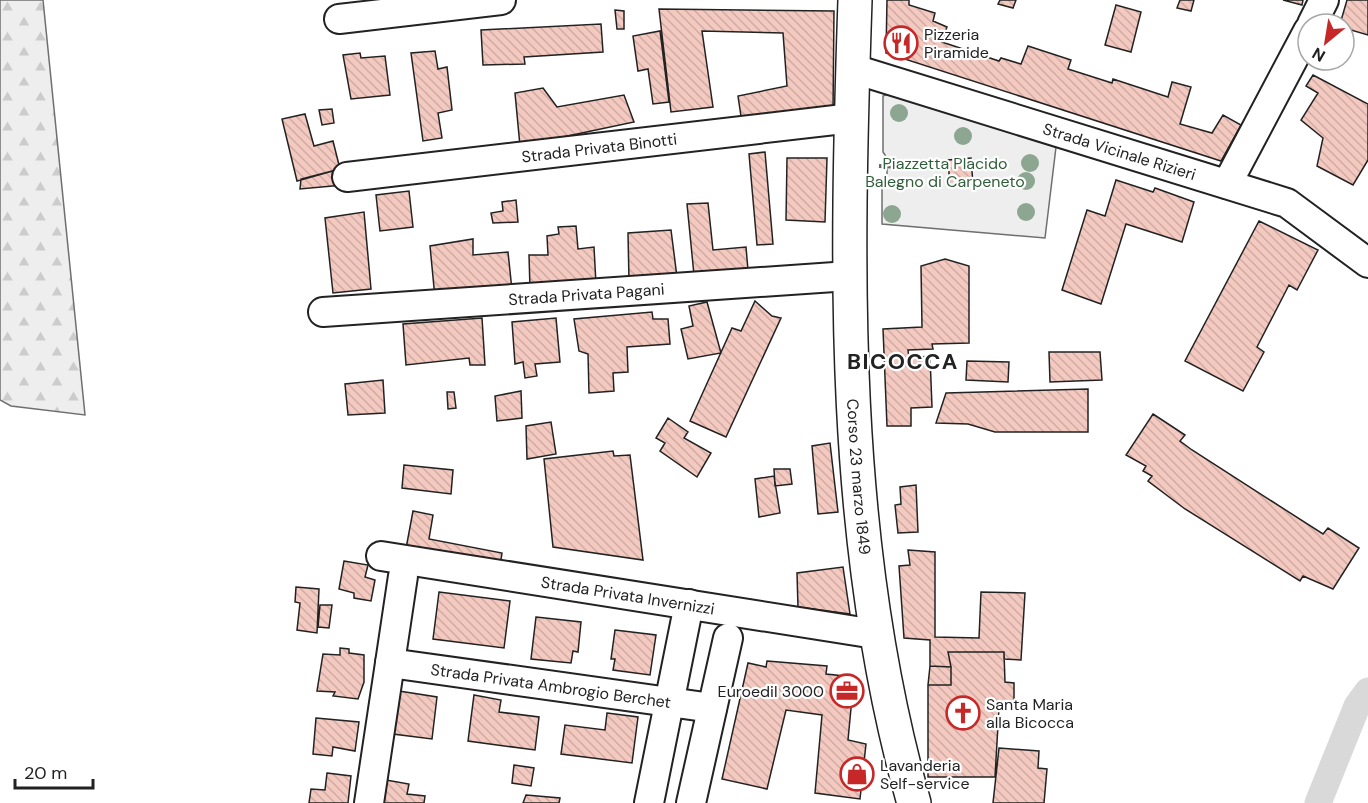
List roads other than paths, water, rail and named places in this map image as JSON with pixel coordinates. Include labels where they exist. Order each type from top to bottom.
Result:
[{"type":"main road","name":"Corso 23 marzo 1849","points":[[855,0],[849,276],[858,478],[875,634],[914,803]]},
{"type":"street","points":[[339,19],[501,0]]},
{"type":"street","points":[[1227,184],[1296,54]]},
{"type":"street","name":"Strada Vicinale Rizieri","points":[[854,69],[1287,203],[1368,263]]},
{"type":"street","name":"Strada Privata Binotti","points":[[347,177],[852,118]]},
{"type":"street","name":"Strada Privata Pagani","points":[[323,312],[849,276]]},
{"type":"street","name":"Strada Privata Invernizzi","points":[[381,556],[875,634]]},
{"type":"street","points":[[369,803],[403,576]]},
{"type":"street","points":[[649,803],[688,604]]},
{"type":"street","points":[[690,803],[728,638]]},
{"type":"street","name":"Strada Privata Ambrogio Berchet","points":[[390,663],[712,708]]},
{"type":"waterway","points":[[1318,803],[1357,706],[1368,691]]},
{"type":"place","name":"Pizzeria Piramide","points":[[901,43]]},
{"type":"place","name":"Euroedil 3000","points":[[847,691]]},
{"type":"place","name":"Santa Maria alla Bicocca","points":[[963,713]]},
{"type":"place","name":"Lavanderia Self-service","points":[[857,774]]},
{"type":"district","name":"BICOCCA","points":[[903,361]]},
{"type":"park label","name":"Piazzetta Placido Balegno di Carpeneto","points":[[945,172]]}]
